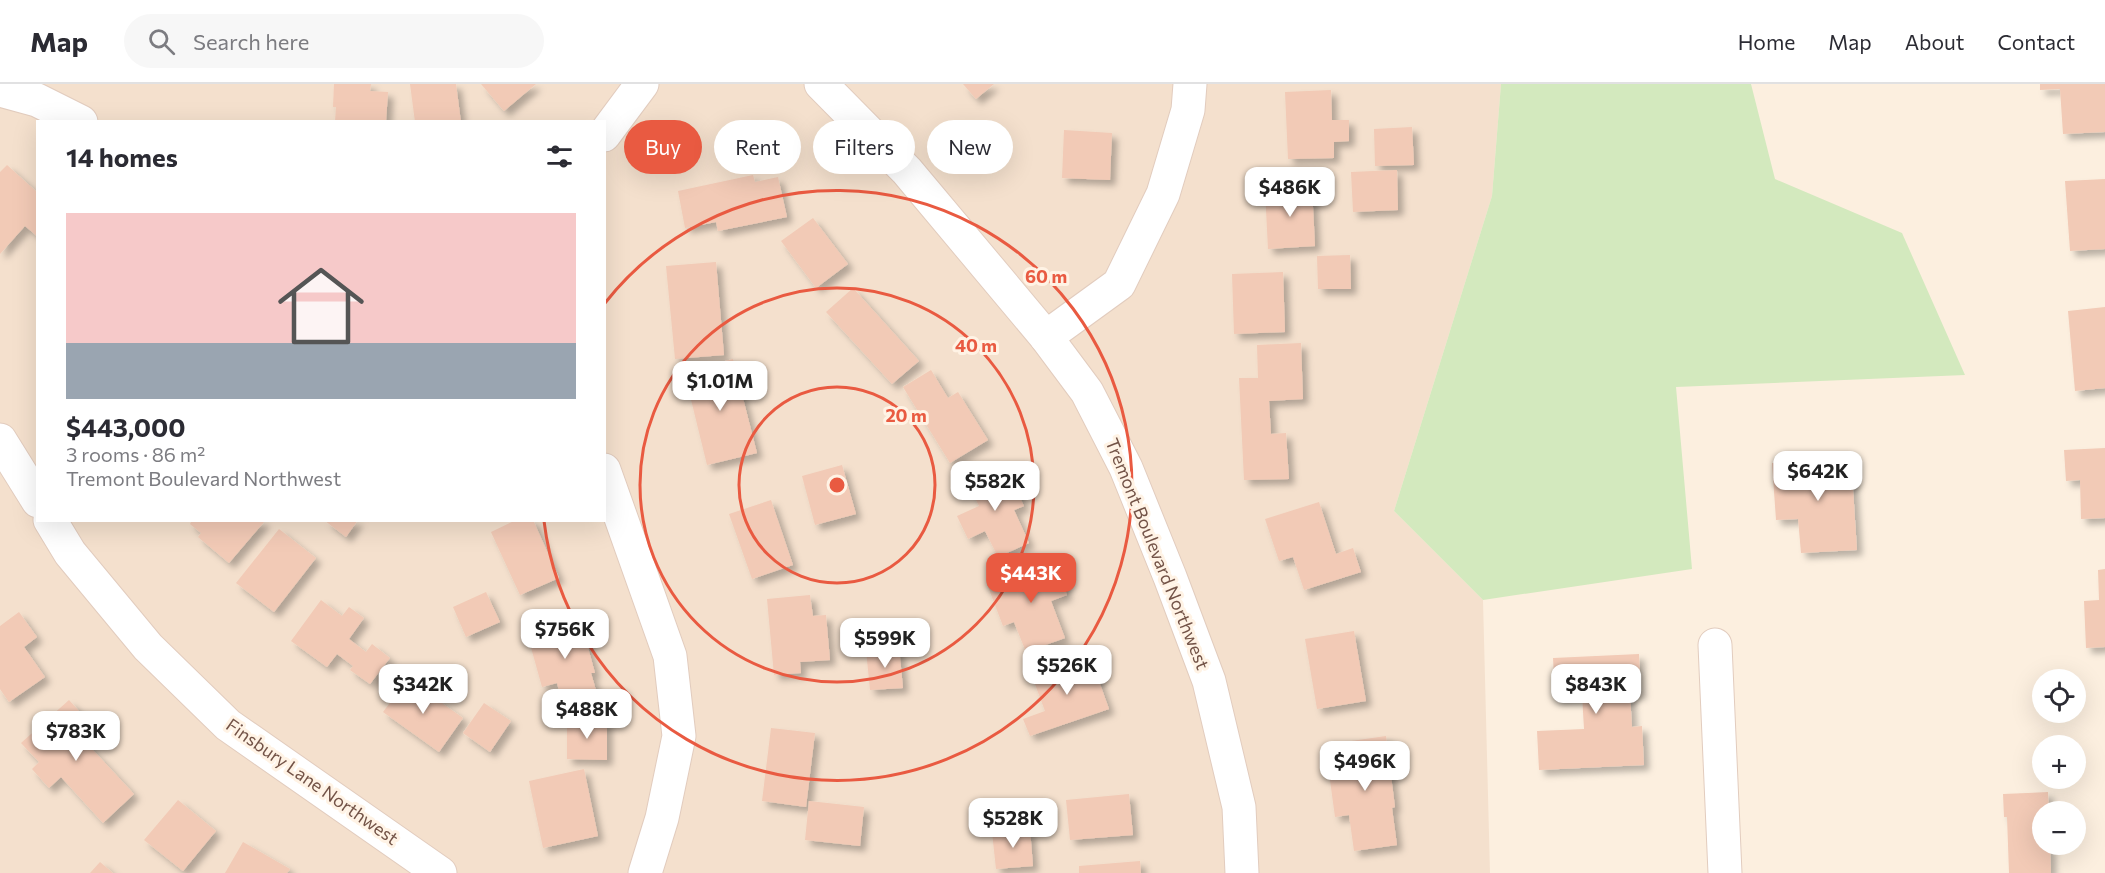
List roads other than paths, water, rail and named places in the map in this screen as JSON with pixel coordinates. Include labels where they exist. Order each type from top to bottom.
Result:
[{"type":"street","points":[[606,132],[642,84]]},
{"type":"street","name":"Tremont Boulevard Northwest","points":[[821,84],[907,171],[1046,337],[1087,392],[1126,468],[1205,670],[1239,807],[1242,873]]},
{"type":"street","points":[[1046,337],[1119,284],[1163,194],[1188,110],[1190,84]]},
{"type":"street","points":[[0,90],[37,100],[77,120]]},
{"type":"street","points":[[0,440],[36,498]]},
{"type":"street","points":[[606,476],[670,656],[679,736],[663,819],[645,873]]},
{"type":"street","name":"Finsbury Lane Northwest","points":[[51,522],[70,553],[148,647],[228,725],[440,873]]},
{"type":"street","points":[[1715,645],[1725,873]]}]
